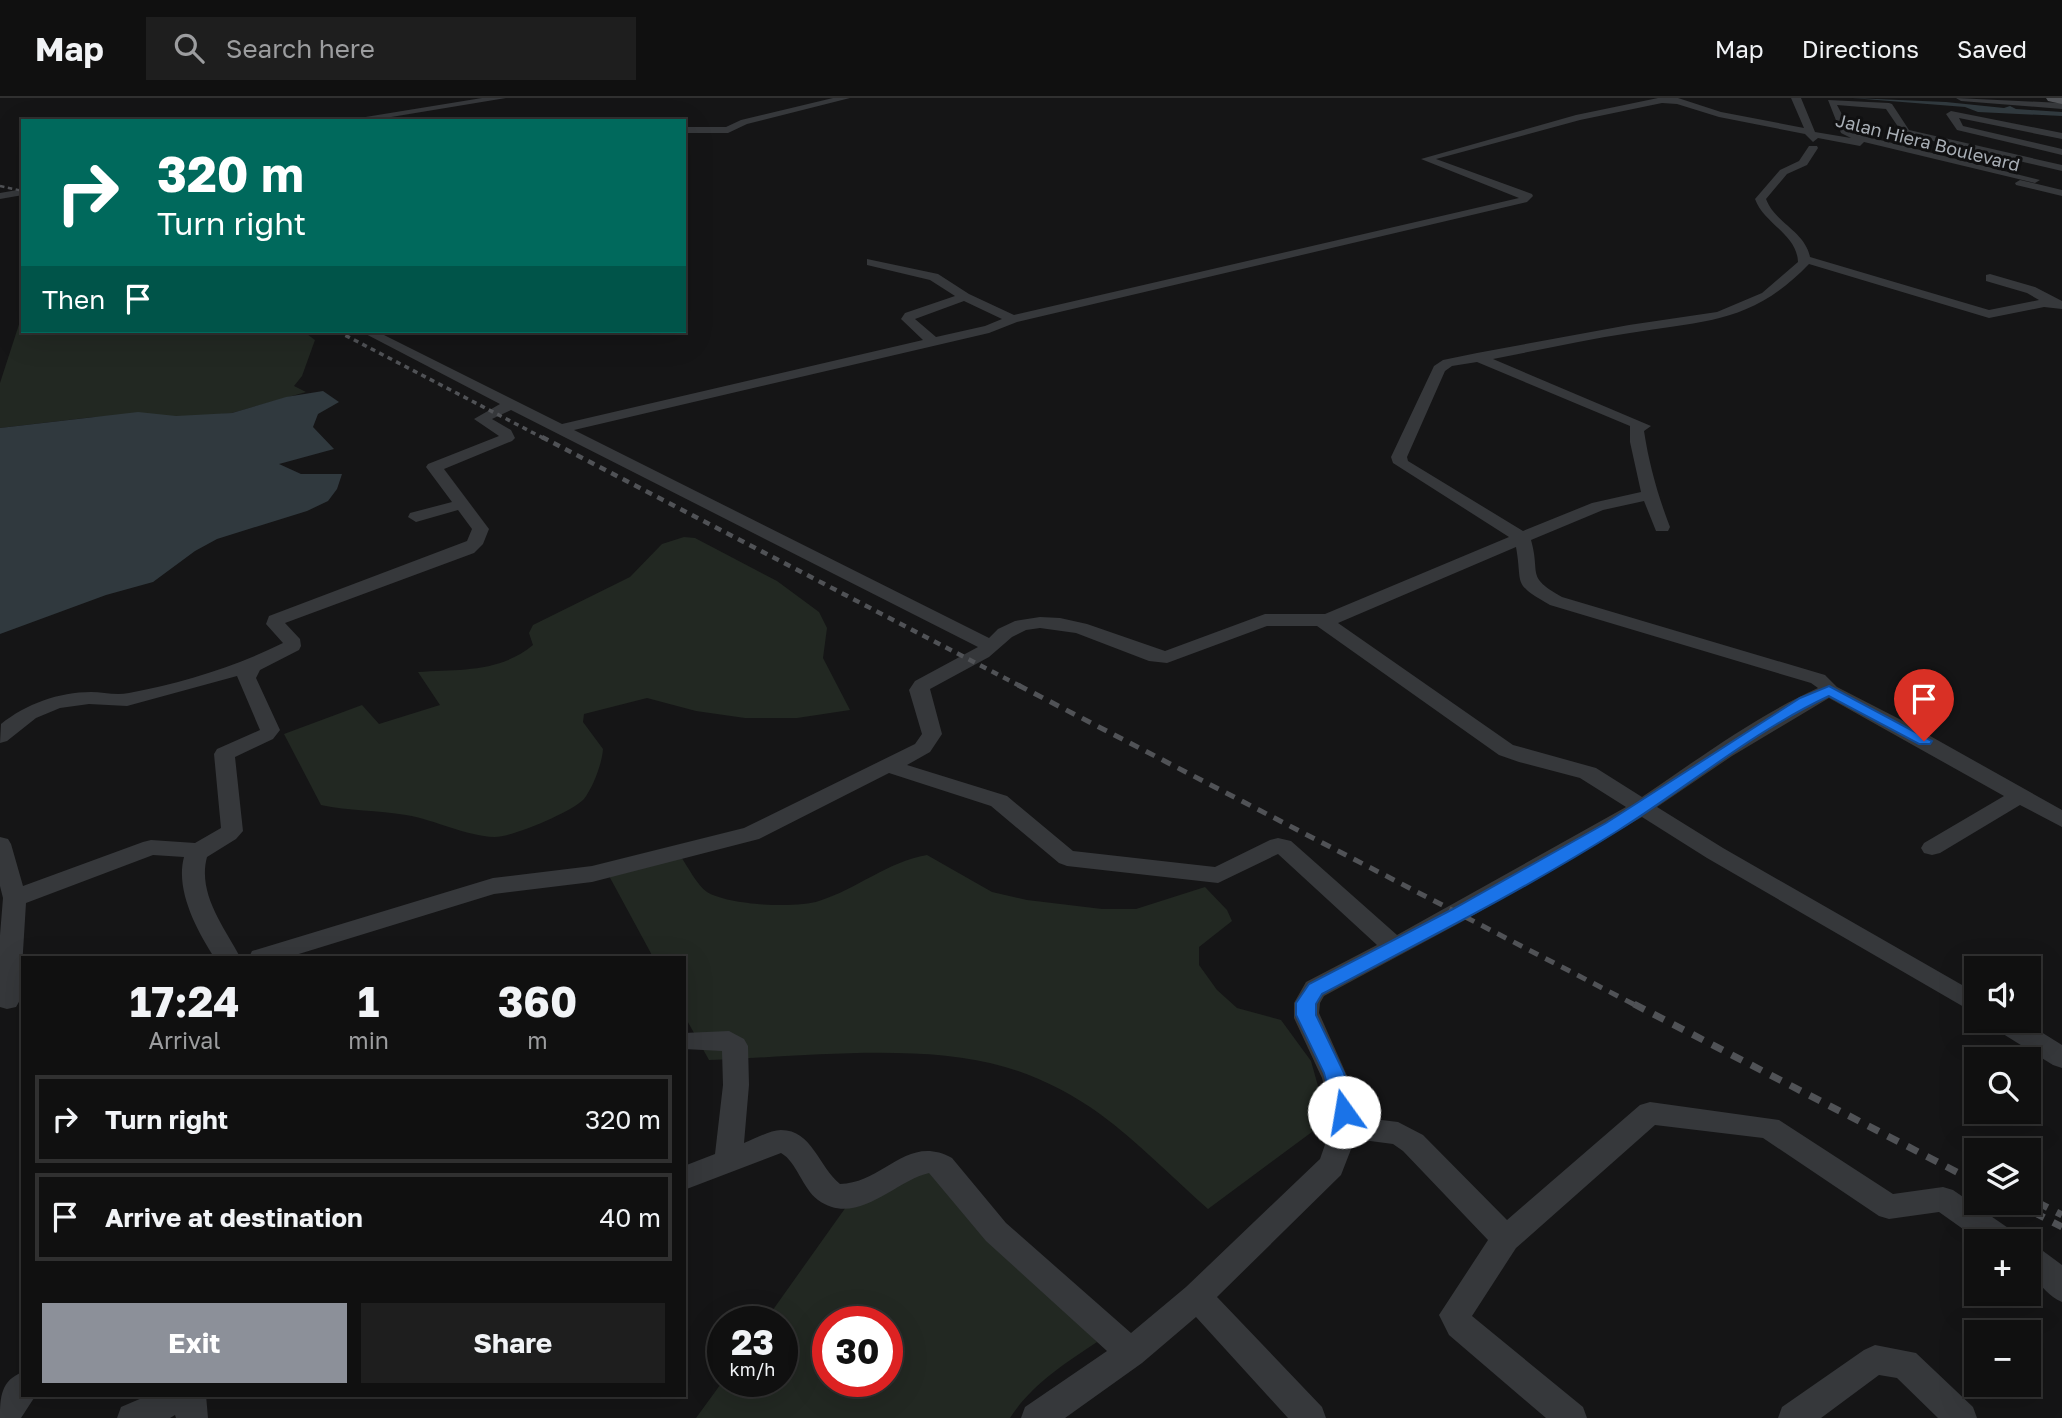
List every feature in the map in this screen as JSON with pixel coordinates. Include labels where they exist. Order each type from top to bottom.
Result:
[{"type":"main road","points":[[2053,98],[2062,100]]},
{"type":"street","points":[[421,98],[448,119]]},
{"type":"street","points":[[359,119],[501,98]]},
{"type":"street","name":"Jalan Hiera Boulevard","points":[[1796,98],[1817,139],[2061,196]]},
{"type":"street","name":"Jalan Hiera Boulevard","points":[[1807,98],[1817,139]]},
{"type":"street","points":[[1961,98],[2062,106]]},
{"type":"street","points":[[1996,98],[2062,100]]},
{"type":"street","points":[[686,130],[727,130],[744,122],[844,99]]},
{"type":"street","points":[[563,428],[989,329],[1013,319],[1527,198],[1525,194],[1426,159],[1573,118],[1667,100],[1780,127],[1817,139],[1803,163],[1793,165],[1777,178],[1760,199],[1765,211],[1800,247],[1804,263],[1766,296],[1720,316],[1629,329],[1448,363],[1439,369],[1399,457],[1401,463],[1522,538],[1525,547],[1524,573],[1528,583],[1556,601],[1818,679],[1827,685],[1829,690],[2062,820]]},
{"type":"street","points":[[2035,180],[1850,135],[1846,133],[1831,102],[1889,106],[1906,132],[2062,168]]},
{"type":"street","points":[[2062,136],[1951,114],[1960,128],[2062,152]]},
{"type":"street","points":[[1944,158],[2000,138]]},
{"type":"street","name":"Jalan Hiera Boulevard","points":[[1817,139],[2061,196]]},
{"type":"street","points":[[0,196],[21,192]]},
{"type":"street","points":[[1805,259],[1989,314],[2059,305]]},
{"type":"street","points":[[871,262],[928,275],[1013,319]]},
{"type":"street","points":[[1990,278],[2031,290],[2059,305]]},
{"type":"street","points":[[932,341],[908,319],[910,316],[965,296]]},
{"type":"street","points":[[370,333],[563,428],[992,647]]},
{"type":"street","points":[[1477,357],[1643,426],[1636,429],[1649,495],[1662,527]]},
{"type":"street","points":[[0,737],[16,722],[69,700],[127,700],[251,666],[292,646],[293,643],[275,624],[276,620],[468,549],[474,544],[481,529],[434,467],[507,438],[506,433],[481,419],[512,404]]},
{"type":"street","points":[[264,956],[493,886],[592,874],[751,834],[889,766],[930,742],[932,734],[919,690],[922,685],[992,647],[1006,632],[1046,623],[1088,630],[1156,657],[1167,657],[1265,620],[1292,618],[1323,621],[1608,503],[1649,495]]},
{"type":"street","points":[[416,517],[462,504]]},
{"type":"street","points":[[1323,621],[1506,750],[1531,759],[1577,768],[1715,853],[1964,998]]},
{"type":"street","points":[[227,956],[214,940],[194,873],[194,858],[232,831],[224,754],[266,736],[270,730],[271,726],[246,678],[251,666]]},
{"type":"street","points":[[1037,1418],[1130,1353],[1197,1297],[1331,1167],[1340,1149],[1343,1126],[1341,1092],[1306,1015],[1306,1003],[1315,989],[1393,946],[1460,914],[1643,808],[1726,751],[1805,701],[1829,690]]},
{"type":"street","points":[[889,766],[999,801],[1067,858],[1218,875],[1278,845],[1283,846],[1393,946]]},
{"type":"street","points":[[1932,848],[2021,795]]},
{"type":"street","points":[[0,844],[15,898],[10,999]]},
{"type":"street","points":[[15,898],[151,847],[201,851]]},
{"type":"street","points":[[2022,1033],[2062,1058]]},
{"type":"street","points":[[690,1041],[729,1041],[735,1046],[736,1085],[729,1159]]},
{"type":"street","points":[[1571,1418],[1461,1325],[1455,1315],[1506,1238],[1650,1113],[1769,1128],[1889,1207],[1943,1199],[1987,1229]]},
{"type":"street","points":[[1343,1126],[1398,1133],[1413,1143],[1506,1238]]},
{"type":"street","points":[[686,1177],[780,1142],[793,1144],[829,1192],[842,1198],[856,1196],[922,1161],[933,1161],[942,1166],[996,1232],[1130,1353]]},
{"type":"street","points":[[2041,1266],[2049,1271],[2062,1288]]},
{"type":"street","points":[[1197,1297],[1310,1418]]},
{"type":"street","points":[[1794,1418],[1875,1360],[1905,1364],[1961,1418]]},
{"type":"street","points":[[2,1418],[21,1390]]},
{"type":"street","points":[[132,1418],[153,1411],[173,1397]]},
{"type":"street","points":[[190,1397],[192,1418]]},
{"type":"shaded area","points":[[1852,98],[1946,102],[2004,108],[2010,106],[2016,109],[2062,112],[2062,116],[1978,112],[1965,107]]},
{"type":"shaded area","points":[[21,318],[21,333],[306,333],[315,340],[302,376],[294,386],[306,392],[232,413],[202,416],[94,417],[0,428],[0,383]]},
{"type":"shaded area","points":[[323,391],[339,402],[318,414],[313,427],[334,449],[279,464],[301,474],[342,474],[337,489],[328,501],[307,511],[217,539],[195,551],[153,582],[106,595],[0,634],[0,428],[138,412],[176,416],[232,413],[286,397]]},
{"type":"shaded area","points":[[684,537],[695,538],[777,581],[819,612],[827,628],[823,658],[850,710],[797,718],[745,718],[696,711],[647,698],[584,714],[583,722],[603,749],[594,782],[584,799],[555,817],[503,836],[473,834],[406,815],[321,805],[284,734],[362,705],[379,724],[440,705],[418,672],[464,670],[507,661],[533,645],[529,633],[533,625],[630,577],[662,544]]},
{"type":"shaded area","points":[[927,855],[992,892],[1027,900],[1102,909],[1136,909],[1205,887],[1227,910],[1232,921],[1199,947],[1199,965],[1217,990],[1237,1008],[1281,1020],[1311,1061],[1318,1086],[1320,1126],[1208,1209],[1142,1148],[1100,1114],[1054,1086],[1005,1067],[972,1059],[898,1053],[709,1060],[686,1019],[686,956],[652,956],[608,874],[681,857],[707,892],[745,903],[794,905],[833,896],[912,858]]},
{"type":"shaded area","points":[[921,1162],[1002,1241],[1097,1342],[1038,1385],[1010,1418],[696,1418],[711,1397],[798,1397],[798,1306],[776,1306],[846,1207]]},
{"type":"railway","points":[[0,186],[21,191]]},
{"type":"railway","points":[[341,333],[545,439]]},
{"type":"railway","points":[[542,437],[1022,687]]},
{"type":"railway","points":[[1018,685],[1637,1006]]},
{"type":"railway","points":[[1634,1004],[1964,1176]]},
{"type":"railway","points":[[2041,1204],[2062,1215]]},
{"type":"railway","points":[[2039,1215],[2062,1227]]},
{"type":"route","points":[[1344,1112],[1334,1073],[1306,1015],[1306,1003],[1315,989],[1393,946],[1460,914],[1612,827],[1805,701],[1829,690],[1924,741]]}]
